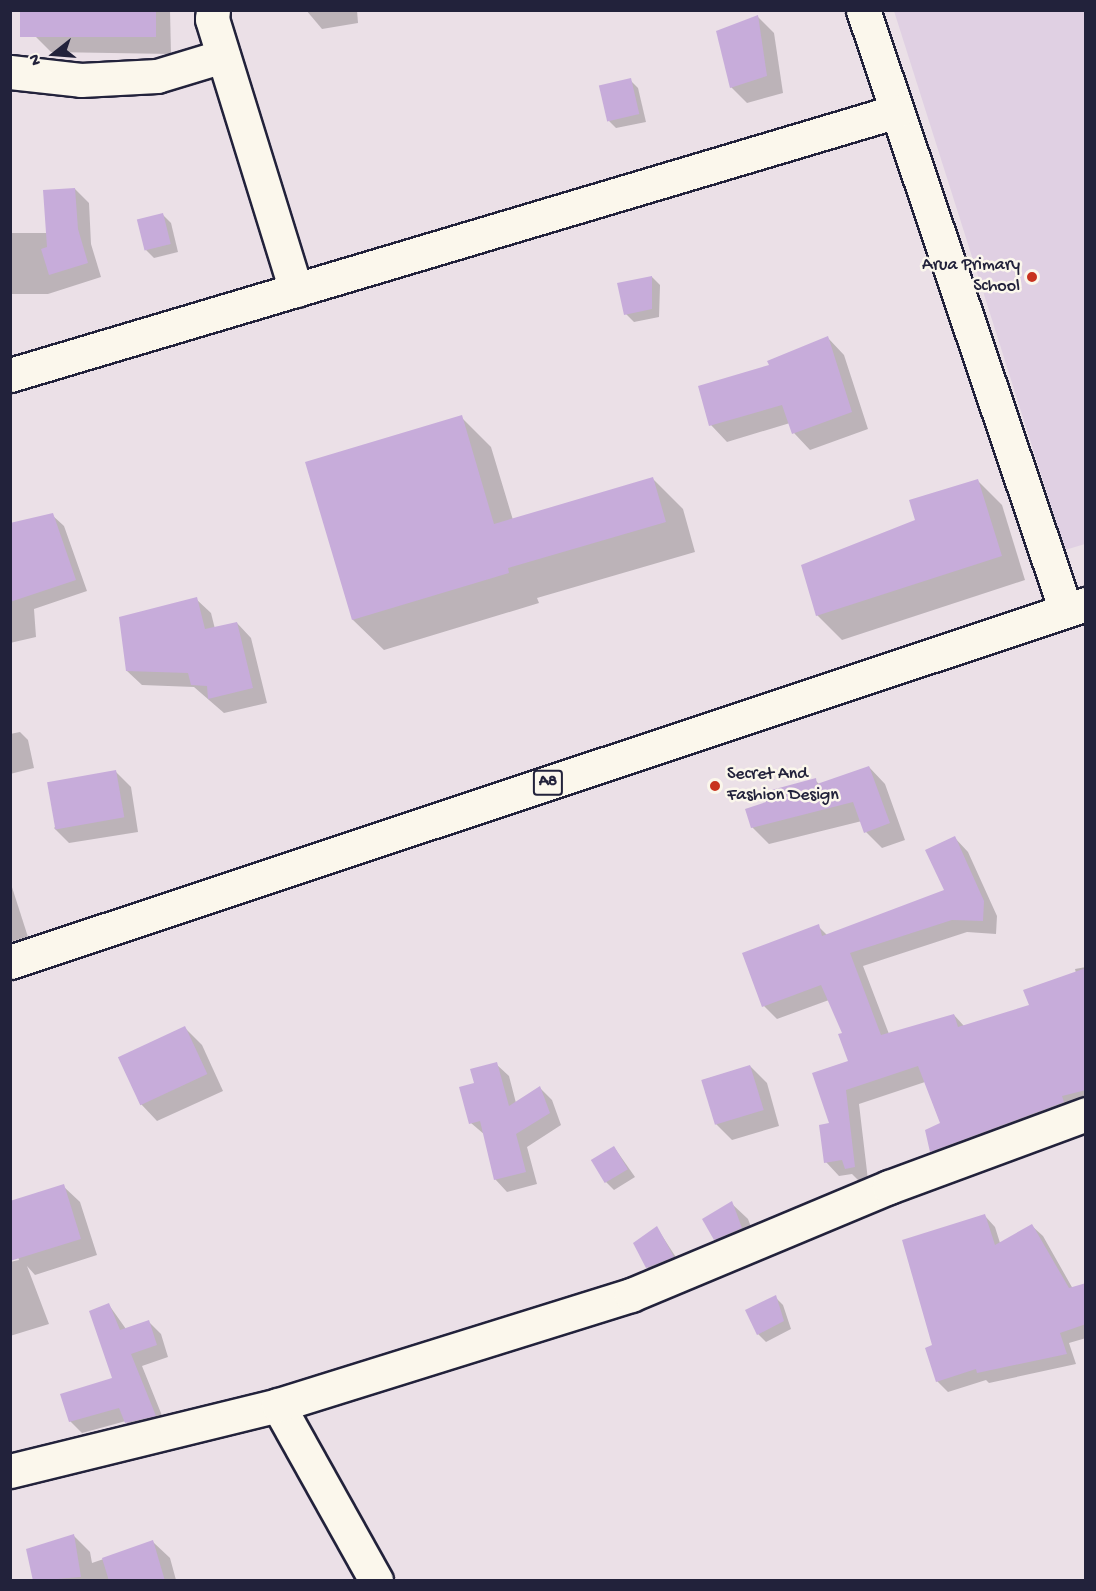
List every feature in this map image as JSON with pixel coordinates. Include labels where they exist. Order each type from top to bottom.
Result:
[{"type":"street","points":[[213,10],[212,19],[296,290]]},
{"type":"street","points":[[863,10],[897,111],[1076,607]]},
{"type":"street","points":[[10,72],[81,80],[157,76],[223,56]]},
{"type":"street","points":[[10,375],[897,111]]},
{"type":"street","name":"A8","points":[[10,962],[1076,607]]},
{"type":"street","points":[[10,1471],[278,1405],[631,1294],[889,1187],[1086,1114]]},
{"type":"street","points":[[278,1405],[376,1581]]},
{"type":"shaded area","name":"Arua Primary School","points":[[894,11],[1085,11],[1085,544],[1065,550]]},
{"type":"building","points":[[20,10],[156,10],[156,37],[20,37]]},
{"type":"building","points":[[758,15],[767,76],[730,88],[716,31]]},
{"type":"building","points":[[631,78],[639,114],[607,121],[599,85]]},
{"type":"building","points":[[75,188],[78,229],[88,263],[49,275],[41,249],[47,247],[43,190]]},
{"type":"building","points":[[163,213],[171,244],[145,251],[137,220]]},
{"type":"building","points":[[652,276],[652,309],[624,315],[617,283]]},
{"type":"building","points":[[828,336],[852,412],[792,434],[782,405],[709,426],[698,386],[769,365],[767,361]]},
{"type":"building","points":[[462,415],[494,524],[653,477],[666,522],[508,568],[509,573],[352,620],[305,462]]},
{"type":"building","points":[[978,479],[1002,556],[816,616],[801,565],[915,520],[909,500]]},
{"type":"building","points":[[53,513],[76,580],[10,602],[10,523]]},
{"type":"building","points":[[197,597],[205,629],[237,622],[253,688],[208,699],[207,686],[191,685],[188,673],[126,671],[119,617]]},
{"type":"building","points":[[869,766],[890,823],[864,833],[853,802],[751,828],[745,809],[766,802],[764,792],[816,778],[817,784]]},
{"type":"building","points":[[116,770],[124,817],[55,829],[47,782]]},
{"type":"building","points":[[955,836],[984,901],[983,921],[952,920],[850,953],[881,1035],[954,1014],[958,1027],[1029,1005],[1023,990],[1086,968],[1086,1090],[1062,1096],[1064,1102],[930,1152],[925,1130],[940,1123],[918,1066],[846,1090],[855,1167],[845,1169],[842,1160],[824,1163],[819,1125],[829,1123],[812,1073],[848,1061],[838,1034],[842,1033],[821,985],[762,1007],[742,953],[819,924],[822,936],[944,890],[925,850]]},
{"type":"building","points":[[185,1026],[207,1074],[140,1105],[118,1057]]},
{"type":"building","points":[[497,1062],[509,1106],[540,1086],[550,1113],[516,1134],[526,1172],[494,1180],[480,1121],[469,1124],[459,1087],[474,1083],[470,1069]]},
{"type":"building","points":[[750,1065],[764,1110],[715,1125],[701,1080]]},
{"type":"building","points":[[614,1146],[628,1169],[605,1183],[591,1160]]},
{"type":"building","points":[[64,1184],[81,1239],[10,1261],[10,1201]]},
{"type":"building","points":[[732,1201],[742,1228],[714,1240],[702,1219]]},
{"type":"building","points":[[985,1214],[995,1245],[1032,1224],[1069,1288],[1086,1283],[1086,1324],[1060,1333],[1067,1354],[977,1373],[976,1369],[936,1382],[925,1348],[932,1345],[902,1240]]},
{"type":"building","points":[[657,1226],[674,1257],[646,1268],[633,1243]]},
{"type":"building","points":[[776,1295],[784,1321],[757,1335],[745,1310]]},
{"type":"building","points":[[109,1303],[120,1330],[149,1320],[157,1345],[131,1354],[156,1416],[125,1423],[119,1408],[69,1422],[60,1394],[112,1378],[89,1311]]},
{"type":"building","points":[[74,1534],[81,1577],[33,1581],[26,1549]]},
{"type":"building","points":[[153,1540],[165,1581],[109,1581],[102,1558]]},
{"type":"place","name":"Arua Primary School","points":[[1032,277]]},
{"type":"place","name":"Secret And Fashion Design","points":[[715,786]]}]
